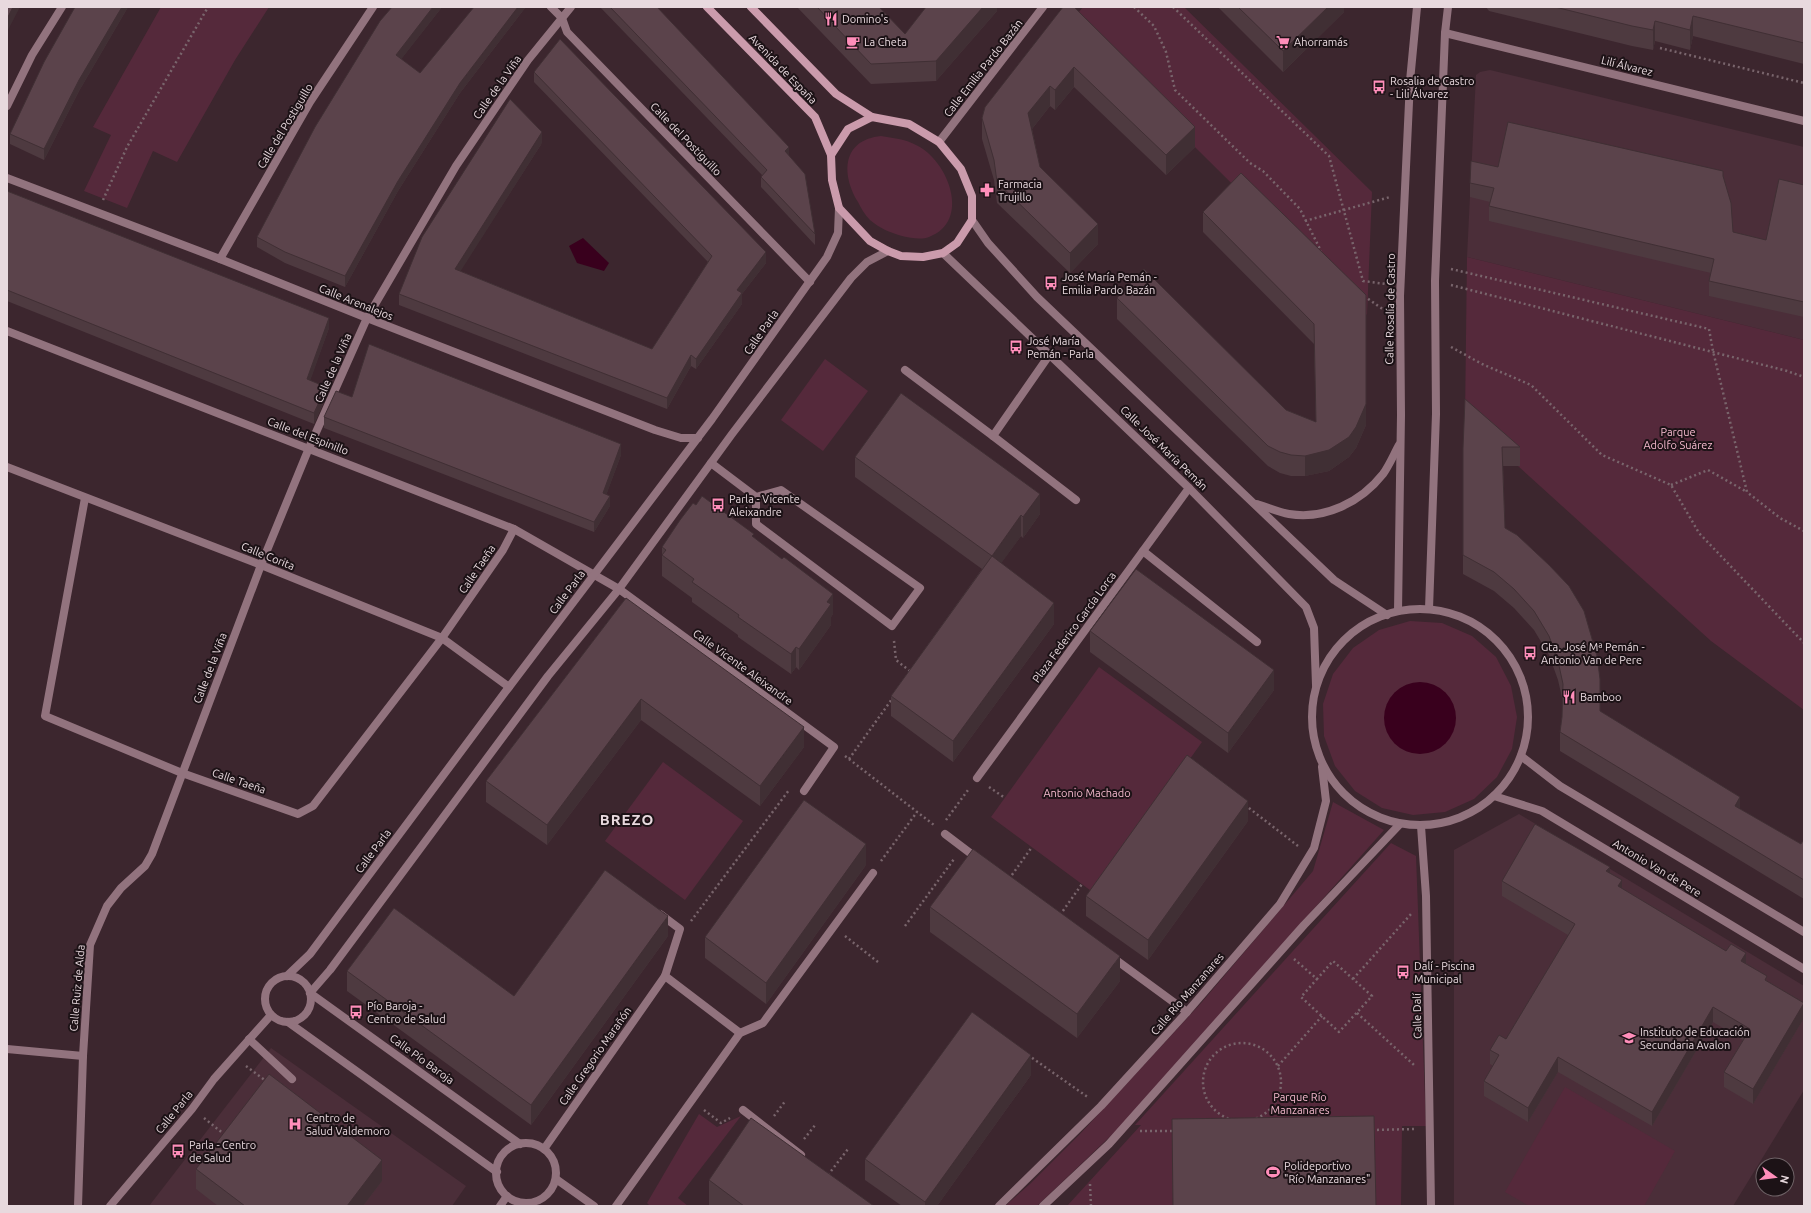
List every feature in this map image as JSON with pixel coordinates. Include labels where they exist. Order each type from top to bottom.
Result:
[{"type":"street","points":[[7,106],[32,55],[62,7]]},
{"type":"street","name":"Calle del Postiguillo","points":[[220,259],[310,102],[373,7]]},
{"type":"street","name":"Calle del Postiguillo","points":[[551,7],[562,18],[567,32],[810,282]]},
{"type":"street","name":"Calle de la Viña","points":[[182,773],[260,565],[309,448],[367,318],[456,166],[528,60],[571,7]]},
{"type":"street","name":"Avenida de España","points":[[707,7],[815,117],[831,155]]},
{"type":"street","name":"Avenida de España","points":[[751,7],[836,94],[872,117]]},
{"type":"street","name":"Calle Emilia Pardo Bazán","points":[[939,142],[1043,7]]},
{"type":"street","name":"Calle Rosalía de Castro","points":[[1398,611],[1400,285],[1410,81],[1417,7]]},
{"type":"street","points":[[1429,609],[1436,414],[1434,281],[1445,33],[1448,7]]},
{"type":"street","name":"Lilí Álvarez","points":[[1445,33],[1804,121]]},
{"type":"street","points":[[872,117],[909,124],[939,142],[961,169],[972,196],[972,220],[957,243],[943,253],[924,257],[901,256],[888,251],[870,241],[840,208],[832,180],[831,155],[848,129],[872,117]]},
{"type":"street","name":"Calle Arenalejos","points":[[7,178],[220,259],[655,430],[681,438],[698,438]]},
{"type":"street","name":"Calle Parla","points":[[287,976],[310,954],[509,687],[698,438],[827,257],[838,233],[840,208]]},
{"type":"street","name":"Calle José María Pemán","points":[[972,220],[988,243],[1037,296],[1254,504],[1334,580],[1387,615]]},
{"type":"street","points":[[310,994],[335,964],[548,676],[619,589],[711,463],[851,278],[867,262],[888,251]]},
{"type":"street","name":"Calle José María Pemán","points":[[943,253],[1189,488],[1306,607],[1314,628],[1316,687]]},
{"type":"street","name":"Calle del Espinillo","points":[[7,331],[514,528],[594,575]]},
{"type":"street","points":[[993,436],[1050,354]]},
{"type":"street","points":[[905,370],[1076,500]]},
{"type":"street","points":[[1254,504],[1290,514],[1313,515],[1342,508],[1367,492],[1384,473],[1400,442]]},
{"type":"street","points":[[711,463],[756,497]]},
{"type":"street","name":"Calle Corita","points":[[7,467],[260,565],[442,638],[509,687]]},
{"type":"street","name":"Plaza Federico García Lorca","points":[[977,778],[1189,488]]},
{"type":"street","points":[[781,490],[920,588],[892,626],[756,524],[756,497],[781,490]]},
{"type":"street","name":"Calle Taeña","points":[[85,498],[45,716],[182,773],[298,814],[313,806],[442,638],[504,550],[514,528]]},
{"type":"street","points":[[1143,551],[1257,642]]},
{"type":"street","name":"Calle Vicente Aleixandre","points":[[594,575],[619,589],[834,747]]},
{"type":"street","points":[[1429,609],[1459,616],[1483,629],[1500,645],[1513,662],[1522,682],[1527,703],[1528,726],[1521,756],[1508,780],[1494,796],[1468,814],[1443,824],[1421,826],[1400,824],[1373,816],[1351,802],[1333,782],[1321,762],[1313,734],[1312,710],[1316,687],[1330,656],[1347,637],[1372,620],[1398,611],[1429,609]]},
{"type":"street","points":[[804,791],[834,747]]},
{"type":"street","name":"Antonio Van de Pere","points":[[1521,756],[1560,786],[1804,932]]},
{"type":"street","name":"Calle Río Manzanares","points":[[999,1206],[1101,1106],[1187,1012],[1280,904],[1314,848],[1326,801],[1321,762]]},
{"type":"street","name":"Calle Ruiz de Alda","points":[[78,1206],[83,1056],[90,945],[107,906],[121,888],[145,866],[152,854],[182,773]]},
{"type":"street","name":"Antonio Van de Pere","points":[[1494,796],[1542,811],[1804,969]]},
{"type":"street","points":[[1044,1206],[1121,1131],[1283,949],[1400,824]]},
{"type":"street","name":"Calle Dalí","points":[[1421,826],[1426,896],[1431,1206]]},
{"type":"street","points":[[942,832],[985,864]]},
{"type":"street","points":[[616,1206],[740,1033],[763,1023],[873,873]]},
{"type":"street","name":"Calle Gregorio Marañón","points":[[544,1149],[665,976],[680,929],[651,907]]},
{"type":"street","points":[[1103,951],[1187,1012]]},
{"type":"street","points":[[288,1022],[298,1020],[306,1014],[310,1004],[310,994],[305,984],[297,978],[287,976],[278,979],[270,986],[266,995],[266,1006],[271,1015],[279,1020],[288,1022],[497,1172]]},
{"type":"street","points":[[665,976],[740,1033]]},
{"type":"street","name":"Calle Pío Baroja","points":[[310,994],[520,1144]]},
{"type":"street","name":"Calle Parla","points":[[110,1206],[192,1109],[214,1079],[271,1015]]},
{"type":"street","points":[[249,1039],[292,1079]]},
{"type":"street","points":[[7,1049],[83,1056]]},
{"type":"street","points":[[743,1110],[806,1158]]},
{"type":"street","points":[[528,1143],[544,1149],[554,1162],[556,1179],[549,1192],[539,1204],[516,1201],[507,1196],[501,1189],[497,1172],[498,1162],[503,1154],[520,1144],[528,1143]]},
{"type":"street","points":[[556,1179],[594,1206]]},
{"type":"street","points":[[500,1206],[507,1196]]},
{"type":"path","points":[[98,213],[127,147],[208,7]]},
{"type":"path","points":[[1134,7],[1154,26],[1166,52],[1175,90],[1250,163],[1263,171],[1300,209],[1323,256]]},
{"type":"path","points":[[1173,7],[1328,156],[1363,281],[1400,285]]},
{"type":"path","points":[[1660,48],[1804,83]]},
{"type":"path","points":[[1305,221],[1344,209],[1404,194]]},
{"type":"path","points":[[1435,265],[1709,329],[1747,492]]},
{"type":"path","points":[[1434,281],[1713,351],[1787,371],[1804,378]]},
{"type":"path","points":[[1359,293],[1400,320]]},
{"type":"path","points":[[1435,339],[1482,364],[1531,385],[1602,455],[1671,485],[1699,533],[1804,643]]},
{"type":"path","points":[[1671,485],[1708,470],[1747,492],[1780,518],[1804,531]]},
{"type":"path","points":[[892,626],[896,660],[911,671],[907,677]]},
{"type":"path","points":[[849,759],[894,696]]},
{"type":"path","points":[[834,747],[942,832],[977,778],[1004,798]]},
{"type":"path","points":[[675,942],[790,789]]},
{"type":"path","points":[[1243,804],[1310,855]]},
{"type":"path","points":[[873,873],[916,812]]},
{"type":"path","points":[[905,926],[962,847]]},
{"type":"path","points":[[1008,881],[1032,847]]},
{"type":"path","points":[[1058,918],[1082,884]]},
{"type":"path","points":[[1354,979],[1426,896]]},
{"type":"path","points":[[833,927],[878,962]]},
{"type":"path","points":[[1283,949],[1317,980]]},
{"type":"path","points":[[1333,961],[1354,979],[1372,996],[1339,1032],[1301,997],[1333,961]]},
{"type":"path","points":[[1357,1013],[1429,1078]]},
{"type":"path","points":[[1278,1066],[1322,1016]]},
{"type":"path","points":[[1242,1043],[1254,1045],[1266,1050],[1278,1066],[1282,1083],[1279,1096],[1273,1106],[1264,1115],[1252,1121],[1226,1118],[1215,1111],[1207,1100],[1203,1087],[1204,1073],[1209,1061],[1218,1051],[1230,1045],[1242,1043]]},
{"type":"path","points":[[1024,1052],[1101,1106]]},
{"type":"path","points":[[234,1057],[270,1084]]},
{"type":"path","points":[[692,1100],[721,1123],[743,1110]]},
{"type":"path","points":[[765,1127],[786,1100]]},
{"type":"path","points":[[192,1109],[229,1138]]},
{"type":"path","points":[[1243,1121],[1243,1126]]},
{"type":"path","points":[[796,1150],[816,1124]]},
{"type":"path","points":[[1367,1130],[1430,1129]]},
{"type":"path","points":[[1121,1131],[1182,1131]]},
{"type":"path","points":[[828,1175],[848,1149]]},
{"type":"shaded area","points":[[1490,70],[1804,147],[1804,340],[1467,257],[1476,75],[1480,72]]},
{"type":"shaded area","points":[[583,238],[609,263],[604,271],[577,263],[569,246]]},
{"type":"shaded area","points":[[1413,682],[1427,682],[1434,684],[1446,692],[1454,704],[1456,718],[1454,732],[1446,744],[1434,752],[1427,754],[1413,754],[1406,752],[1394,744],[1386,732],[1384,725],[1384,711],[1386,704],[1394,692],[1406,684]]},
{"type":"shaded area","name":"Instituto de Educación Secundaria Avalon","points":[[1519,814],[1804,986],[1804,1090],[1763,1157],[1755,1157],[1755,1170],[1733,1206],[1454,1206],[1454,850]]},
{"type":"shaded area","name":"Centro de Salud Valdemoro","points":[[271,1048],[466,1186],[452,1206],[149,1206]]},
{"type":"green space","points":[[161,7],[269,7],[235,60],[177,162],[153,151],[127,208],[84,191],[111,135],[93,127]]},
{"type":"green space","points":[[1083,7],[1184,7],[1372,192],[1367,315],[1323,274],[1070,23]]},
{"type":"green space","points":[[881,136],[903,140],[916,145],[928,153],[938,163],[946,176],[951,191],[952,205],[950,218],[942,229],[929,237],[919,239],[889,232],[870,220],[860,207],[849,180],[848,160],[852,151],[859,144],[868,139]]},
{"type":"green space","name":"Parque Adolfo Suárez","points":[[1467,257],[1804,340],[1804,710],[1711,641],[1465,418]]},
{"type":"green space","points":[[825,359],[868,391],[823,451],[781,420]]},
{"type":"green space","points":[[1410,621],[1442,623],[1472,636],[1496,657],[1511,686],[1517,717],[1512,749],[1497,777],[1474,799],[1445,812],[1413,815],[1382,808],[1355,791],[1335,766],[1324,736],[1323,704],[1333,674],[1353,648],[1379,630]]},
{"type":"green space","name":"Antonio Machado","points":[[1099,667],[1202,742],[1094,893],[991,817]]},
{"type":"green space","points":[[663,762],[743,821],[685,900],[605,841]]},
{"type":"green space","points":[[1333,802],[1384,830],[1121,1126],[1037,1206],[1005,1206],[1030,1184],[1080,1134],[1202,1002],[1313,871]]},
{"type":"green space","name":"Parque Río Manzanares","points":[[1391,843],[1416,856],[1426,1126],[1402,1126],[1401,1206],[1067,1206],[1141,1125],[1135,1125]]},
{"type":"green space","points":[[1565,1087],[1675,1151],[1644,1206],[1529,1206],[1505,1192]]},
{"type":"green space","points":[[699,1114],[717,1127],[741,1116],[678,1198],[688,1206],[650,1206],[647,1203]]},
{"type":"building","points":[[7,7],[13,7],[7,19]]},
{"type":"building","points":[[75,7],[122,7],[79,80],[44,149],[10,134],[44,62]]},
{"type":"building","points":[[392,7],[433,7],[396,55],[420,73],[474,7],[518,7],[460,83],[398,181],[345,276],[285,252],[257,237],[315,127],[380,21]]},
{"type":"building","points":[[610,7],[657,7],[789,147],[785,151],[805,174],[815,234],[761,177],[767,170]]},
{"type":"building","points":[[817,7],[879,7],[905,34],[926,7],[983,7],[936,61],[871,64]]},
{"type":"building","points":[[1063,7],[1074,7],[1195,127],[1166,155],[1074,67],[1055,90],[1050,86],[1028,113],[1040,167],[1098,224],[1070,253],[997,182],[994,160],[982,118],[985,107]]},
{"type":"building","points":[[1238,7],[1328,7],[1283,51]]},
{"type":"building","points":[[1555,7],[1804,7],[1804,43],[1693,16],[1690,30],[1655,21],[1653,30]]},
{"type":"building","points":[[560,39],[766,252],[737,290],[742,293],[696,359],[691,355],[667,398],[399,294],[422,237],[510,99],[542,132],[455,269],[652,349],[712,256],[534,72]]},
{"type":"building","points":[[1508,122],[1723,171],[1723,176],[1731,203],[1733,232],[1766,240],[1779,179],[1804,185],[1804,302],[1709,281],[1714,259],[1489,206],[1494,188],[1470,183],[1471,161],[1498,167]]},
{"type":"building","points":[[1241,173],[1366,295],[1366,404],[1356,427],[1349,437],[1329,450],[1305,456],[1291,455],[1280,452],[1268,446],[1117,298],[1144,269],[1286,410],[1316,422],[1314,324],[1203,212]]},
{"type":"building","points":[[7,191],[329,318],[307,379],[326,387],[314,413],[7,290]]},
{"type":"building","points":[[369,344],[621,444],[603,493],[610,496],[594,522],[324,417],[336,391],[352,397]]},
{"type":"building","points":[[901,393],[1040,494],[1023,517],[1021,515],[992,556],[855,457]]},
{"type":"building","points":[[1465,399],[1520,447],[1502,447],[1505,528],[1517,535],[1569,586],[1584,611],[1597,656],[1600,679],[1600,711],[1740,797],[1735,806],[1801,844],[1804,839],[1804,880],[1560,732],[1563,684],[1558,661],[1549,636],[1534,611],[1514,589],[1494,572],[1463,555],[1463,448]]},
{"type":"building","points":[[702,496],[754,534],[752,536],[782,559],[784,557],[833,594],[827,602],[831,604],[799,649],[796,647],[791,654],[738,617],[739,615],[692,582],[694,579],[662,555],[666,550],[662,547],[680,520],[693,503],[696,505]]},
{"type":"building","points":[[992,556],[1054,603],[953,741],[891,696]]},
{"type":"building","points":[[1136,569],[1274,670],[1228,733],[1090,631]]},
{"type":"building","points":[[626,598],[804,727],[760,786],[641,699],[547,825],[486,781]]},
{"type":"building","points":[[1187,755],[1248,801],[1148,940],[1086,896]]},
{"type":"building","points":[[804,800],[866,844],[766,983],[705,937]]},
{"type":"building","points":[[1535,824],[1610,867],[1606,871],[1622,880],[1618,886],[1726,951],[1731,944],[1746,953],[1741,961],[1767,976],[1765,980],[1804,1003],[1753,1089],[1724,1072],[1750,1029],[1713,1007],[1652,1112],[1558,1057],[1528,1108],[1484,1081],[1499,1055],[1490,1050],[1499,1035],[1506,1039],[1575,924],[1502,881]]},
{"type":"building","points":[[973,849],[1120,956],[1077,1014],[930,907]]},
{"type":"building","points":[[605,870],[668,916],[531,1105],[347,971],[394,908],[514,996]]},
{"type":"building","points":[[972,1012],[1031,1055],[925,1202],[865,1159]]},
{"type":"building","points":[[269,1074],[382,1160],[347,1206],[245,1206],[196,1169]]},
{"type":"building","name":"Polideportivo \"Río Manzanares\"","points":[[1374,1116],[1376,1206],[1173,1206],[1172,1119]]},
{"type":"building","points":[[751,1118],[874,1206],[744,1206],[709,1180]]},
{"type":"place","name":"Domino's","points":[[831,19]]},
{"type":"place","name":"La Cheta","points":[[853,42]]},
{"type":"place","name":"Ahorramás","points":[[1283,42]]},
{"type":"place","name":"Rosalia de Castro - Lili Álvarez","points":[[1379,87]]},
{"type":"place","name":"Farmacia Trujillo","points":[[987,190]]},
{"type":"place","name":"José María Pemán - Emilia Pardo Bazán","points":[[1051,283]]},
{"type":"place","name":"José María Pemán - Parla","points":[[1016,347]]},
{"type":"place","name":"Parla - Vicente Aleixandre","points":[[718,505]]},
{"type":"place","name":"Gta. José Mª Pemán - Antonio Van de Pere","points":[[1530,653]]},
{"type":"place","name":"Bamboo","points":[[1569,697]]},
{"type":"place","name":"Dalí - Piscina Municipal","points":[[1403,972]]},
{"type":"place","name":"Pío Baroja - Centro de Salud","points":[[356,1012]]},
{"type":"place","name":"Instituto de Educación Secundaria Avalon","points":[[1629,1038]]},
{"type":"place","name":"Centro de Salud Valdemoro","points":[[295,1124]]},
{"type":"place","name":"Parla - Centro de Salud","points":[[178,1151]]},
{"type":"place","name":"Polideportivo \"Río Manzanares\"","points":[[1273,1172]]},
{"type":"district","name":"BREZO","points":[[627,819]]}]
